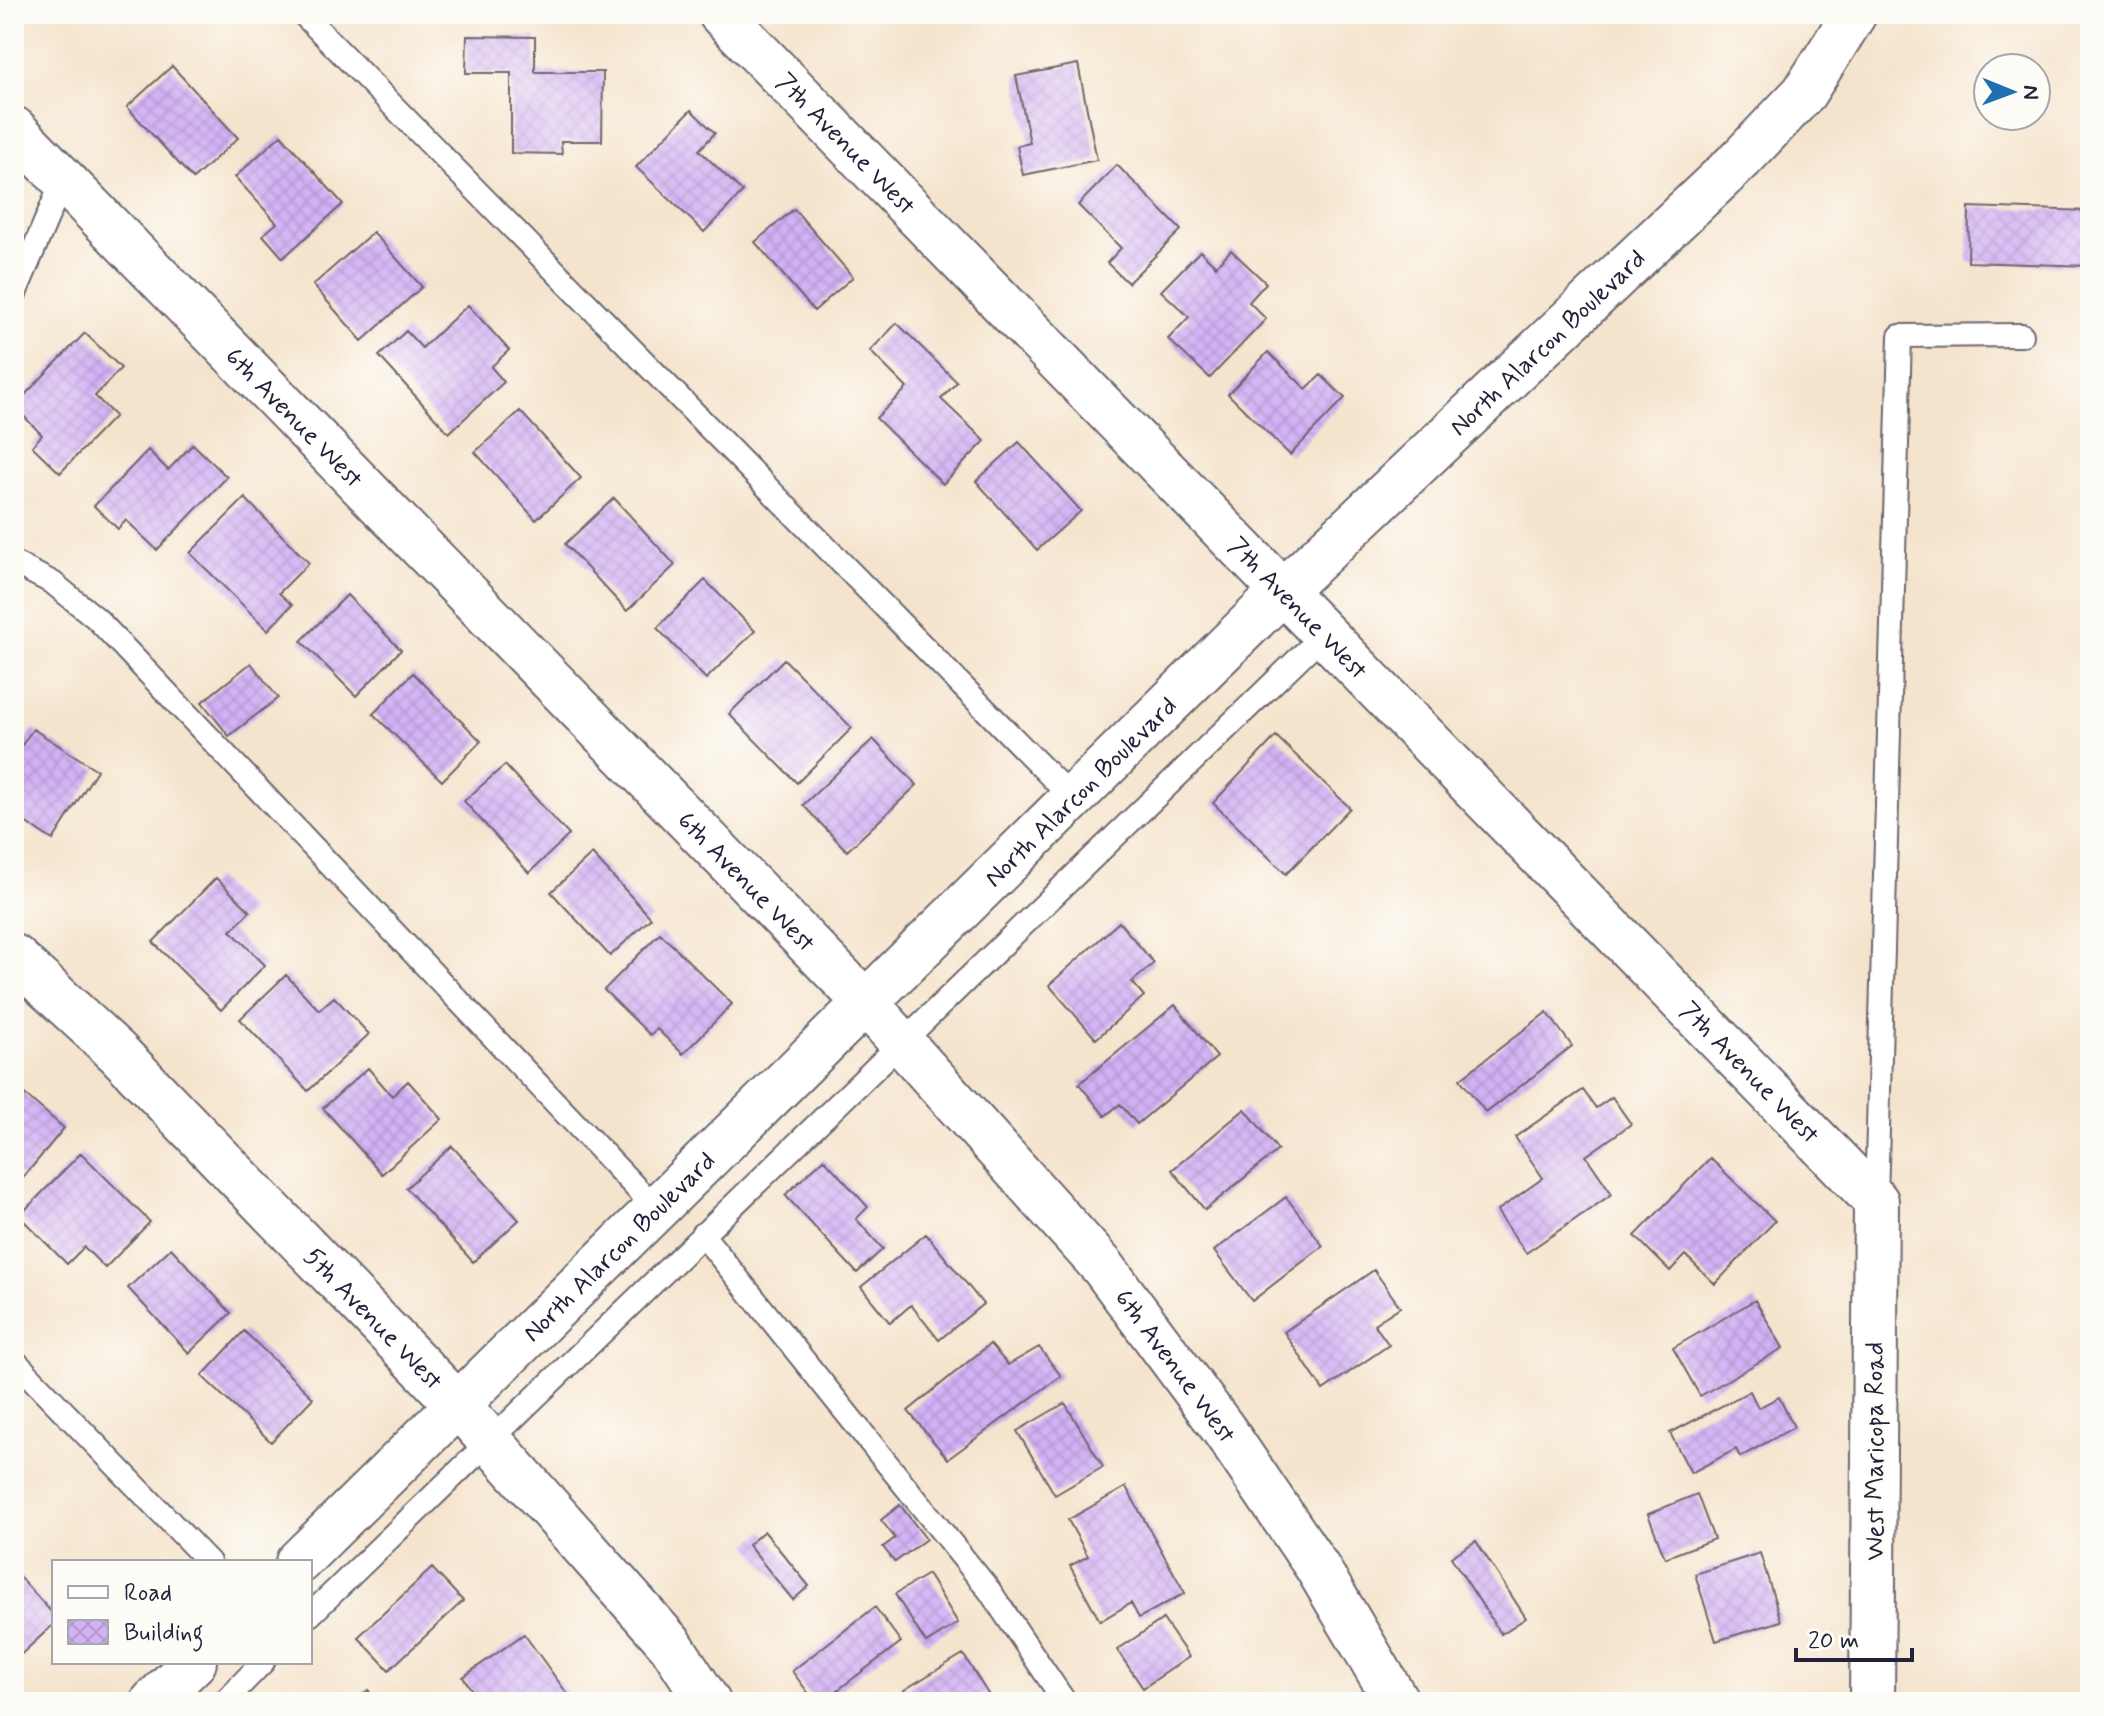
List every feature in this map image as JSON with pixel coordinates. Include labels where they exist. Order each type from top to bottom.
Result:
[{"type":"street","name":"7th Avenue West","points":[[721,14],[1876,1201]]},
{"type":"street","name":"North Alarcon Boulevard","points":[[300,1560],[658,1211],[1284,590],[1742,158],[1804,93],[1854,14]]},
{"type":"street","name":"6th Avenue West","points":[[14,129],[867,1004],[1112,1280],[1224,1430],[1317,1567],[1397,1702]]},
{"type":"street","name":"5th Avenue West","points":[[14,957],[117,1052],[459,1406],[671,1645],[708,1702]]},
{"type":"street","name":"West Maricopa Road","points":[[1872,1702],[1876,1201]]},
{"type":"street","points":[[153,1702],[192,1664]]},
{"type":"lane","points":[[303,14],[1073,799]]},
{"type":"lane","points":[[14,296],[63,180]]},
{"type":"lane","points":[[1876,1201],[1900,336],[2022,335]]},
{"type":"lane","points":[[14,563],[53,583],[97,619],[658,1211]]},
{"type":"lane","points":[[312,1613],[1325,633]]},
{"type":"lane","points":[[702,1234],[989,1590],[1065,1702]]},
{"type":"lane","points":[[14,1360],[207,1560]]},
{"type":"lane","points":[[224,1702],[261,1664]]},
{"type":"building","points":[[467,36],[535,37],[535,72],[603,72],[602,141],[561,141],[562,154],[511,153],[511,73],[466,73]]},
{"type":"building","points":[[1078,64],[1097,160],[1023,175],[1017,146],[1030,143],[1016,76]]},
{"type":"building","points":[[172,66],[238,138],[193,179],[127,107]]},
{"type":"building","points":[[691,110],[715,133],[699,150],[743,192],[704,232],[636,167]]},
{"type":"building","points":[[281,135],[343,204],[283,258],[263,235],[277,223],[235,177]]},
{"type":"building","points":[[1117,165],[1181,230],[1128,283],[1107,263],[1121,248],[1078,205]]},
{"type":"building","points":[[1969,207],[2090,211],[2090,266],[1968,262]]},
{"type":"building","points":[[794,209],[853,277],[814,311],[755,242]]},
{"type":"building","points":[[373,232],[422,287],[362,341],[313,285]]},
{"type":"building","points":[[1231,250],[1266,283],[1249,302],[1266,319],[1210,378],[1168,339],[1189,317],[1161,291],[1200,251],[1216,266]]},
{"type":"building","points":[[468,305],[509,350],[491,367],[504,382],[449,433],[379,356],[406,331],[422,348]]},
{"type":"building","points":[[897,323],[957,382],[941,399],[985,441],[943,484],[876,418],[907,388],[870,351]]},
{"type":"building","points":[[85,333],[121,368],[95,396],[115,416],[60,473],[32,446],[42,435],[14,406]]},
{"type":"building","points":[[1268,352],[1306,389],[1321,375],[1345,398],[1290,455],[1228,394]]},
{"type":"building","points":[[520,411],[581,478],[536,520],[475,452]]},
{"type":"building","points":[[1019,442],[1081,511],[1037,550],[976,481]]},
{"type":"building","points":[[193,444],[227,477],[157,550],[126,520],[118,529],[94,506],[148,450],[168,470]]},
{"type":"building","points":[[245,498],[309,563],[279,593],[292,605],[268,630],[190,553]]},
{"type":"building","points":[[614,498],[675,565],[627,611],[565,544]]},
{"type":"building","points":[[705,580],[755,631],[706,679],[657,628]]},
{"type":"building","points":[[347,595],[401,650],[356,696],[301,641]]},
{"type":"building","points":[[784,659],[852,728],[797,783],[729,714]]},
{"type":"building","points":[[251,663],[278,698],[229,736],[202,702]]},
{"type":"building","points":[[413,673],[481,741],[442,781],[373,714]]},
{"type":"building","points":[[33,729],[97,770],[53,840],[14,815],[14,740],[22,745]]},
{"type":"building","points":[[1276,736],[1350,808],[1286,874],[1213,803]]},
{"type":"building","points":[[873,739],[917,785],[847,851],[803,805]]},
{"type":"building","points":[[505,765],[569,835],[529,873],[464,801]]},
{"type":"building","points":[[592,854],[651,918],[610,956],[551,892]]},
{"type":"building","points":[[216,878],[250,911],[231,931],[265,965],[221,1010],[153,942]]},
{"type":"building","points":[[1119,922],[1154,963],[1132,982],[1144,996],[1096,1039],[1049,985]]},
{"type":"building","points":[[660,933],[732,1004],[683,1054],[657,1029],[650,1035],[604,990]]},
{"type":"building","points":[[286,975],[319,1010],[334,997],[369,1034],[308,1091],[240,1019]]},
{"type":"building","points":[[1175,1005],[1217,1057],[1137,1124],[1120,1104],[1105,1116],[1079,1084]]},
{"type":"building","points":[[1547,1012],[1572,1046],[1486,1113],[1460,1079]]},
{"type":"building","points":[[368,1068],[392,1096],[408,1081],[442,1119],[382,1174],[323,1108]]},
{"type":"building","points":[[14,1085],[64,1128],[23,1178],[14,1171]]},
{"type":"building","points":[[1583,1090],[1596,1108],[1612,1097],[1631,1124],[1586,1156],[1612,1194],[1526,1253],[1497,1211],[1543,1178],[1515,1137]]},
{"type":"building","points":[[1245,1109],[1278,1150],[1205,1210],[1172,1170]]},
{"type":"building","points":[[452,1146],[519,1220],[473,1262],[406,1188]]},
{"type":"building","points":[[81,1153],[150,1222],[105,1268],[84,1247],[67,1264],[19,1216]]},
{"type":"building","points":[[1710,1158],[1775,1221],[1715,1284],[1685,1255],[1670,1271],[1635,1236]]},
{"type":"building","points":[[824,1159],[868,1207],[856,1219],[883,1249],[857,1273],[785,1195]]},
{"type":"building","points":[[1286,1197],[1323,1246],[1252,1301],[1214,1251]]},
{"type":"building","points":[[926,1234],[983,1304],[939,1340],[911,1305],[890,1323],[861,1287]]},
{"type":"building","points":[[171,1248],[231,1313],[189,1353],[128,1288]]},
{"type":"building","points":[[1374,1270],[1400,1307],[1374,1324],[1389,1345],[1323,1390],[1284,1332]]},
{"type":"building","points":[[1755,1300],[1783,1348],[1700,1396],[1673,1348]]},
{"type":"building","points":[[244,1331],[313,1398],[271,1442],[202,1376]]},
{"type":"building","points":[[990,1344],[1008,1365],[1039,1347],[1061,1376],[948,1459],[908,1411]]},
{"type":"building","points":[[1750,1391],[1758,1408],[1779,1397],[1794,1427],[1740,1457],[1736,1449],[1691,1473],[1670,1433]]},
{"type":"building","points":[[1065,1403],[1103,1467],[1055,1495],[1017,1431]]},
{"type":"building","points":[[1126,1487],[1185,1593],[1139,1618],[1131,1603],[1100,1621],[1070,1566],[1088,1556],[1068,1520]]},
{"type":"building","points":[[1697,1494],[1714,1539],[1665,1558],[1648,1514]]},
{"type":"building","points":[[900,1505],[926,1539],[895,1562],[883,1547],[895,1538],[881,1520]]},
{"type":"building","points":[[764,1531],[809,1586],[793,1600],[748,1545]]},
{"type":"building","points":[[1476,1541],[1526,1618],[1501,1634],[1451,1557]]},
{"type":"building","points":[[1760,1553],[1781,1621],[1716,1641],[1695,1574]]},
{"type":"building","points":[[432,1568],[463,1601],[389,1670],[358,1637]]},
{"type":"building","points":[[16,1573],[52,1613],[52,1626],[14,1661]]},
{"type":"building","points":[[928,1574],[958,1623],[926,1643],[895,1594]]},
{"type":"building","points":[[875,1607],[901,1642],[822,1702],[815,1702],[792,1671]]},
{"type":"building","points":[[1163,1619],[1189,1657],[1143,1688],[1117,1650]]},
{"type":"building","points":[[524,1634],[571,1699],[480,1702],[463,1677]]},
{"type":"building","points":[[963,1654],[993,1702],[911,1702],[904,1690]]},
{"type":"building","points":[[368,1690],[378,1702],[354,1702]]}]
